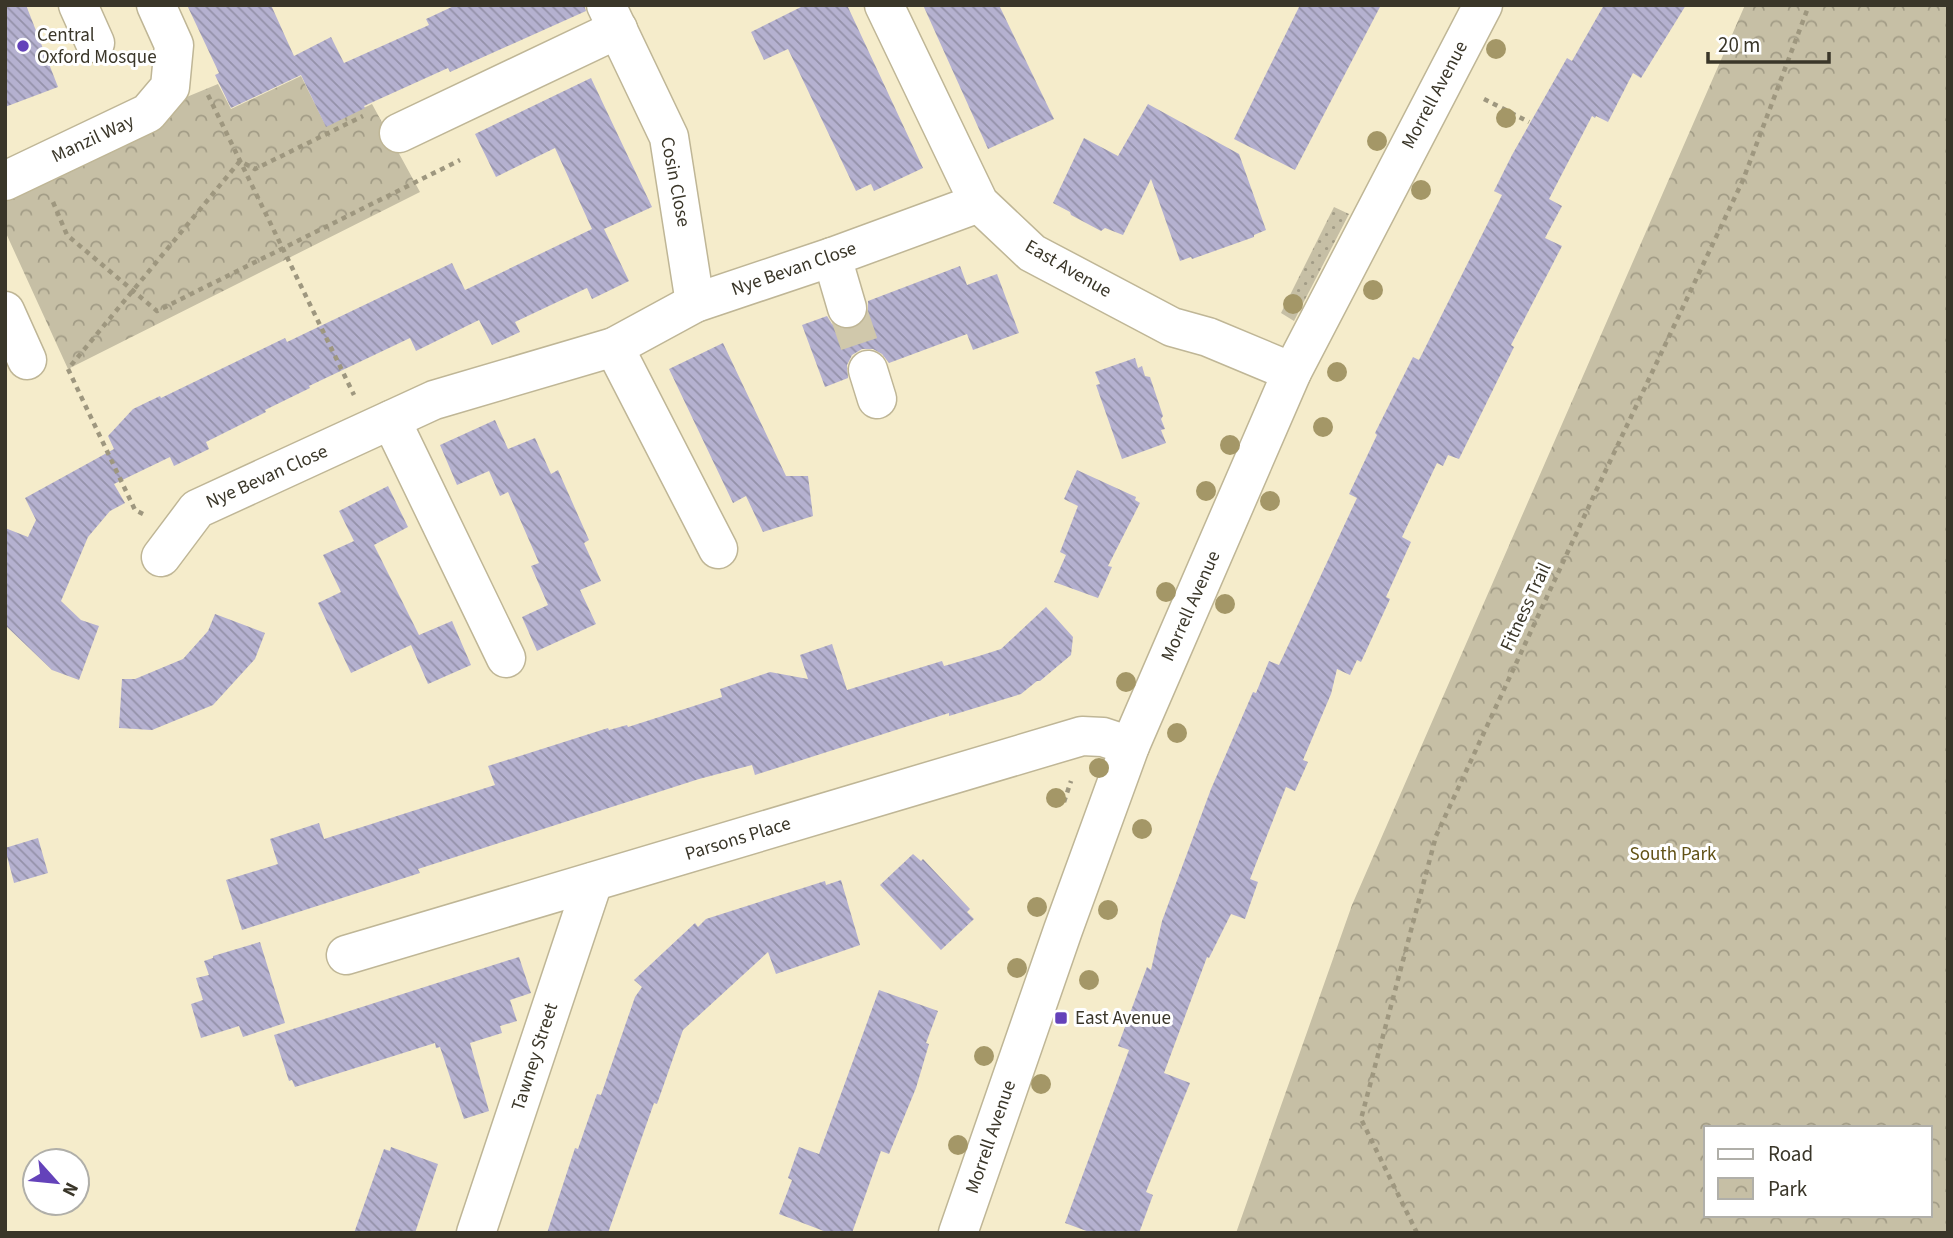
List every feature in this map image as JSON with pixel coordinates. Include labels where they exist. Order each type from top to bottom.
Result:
[{"type":"street","points":[[78,5],[95,43]]},
{"type":"street","name":"Manzil Way","points":[[21,173],[148,113],[170,87],[174,45],[156,5]]},
{"type":"street","name":"East Avenue","points":[[884,5],[979,203],[1032,253],[1172,327],[1208,337],[1292,372]]},
{"type":"street","name":"Morrell Avenue","points":[[958,1233],[1130,746],[1292,372],[1483,5]]},
{"type":"street","name":"Cosin Close","points":[[398,133],[612,17],[669,137],[695,303]]},
{"type":"street","name":"Nye Bevan Close","points":[[171,543],[197,509],[435,400],[614,347],[695,303],[832,257],[979,203]]},
{"type":"street","points":[[832,257],[847,309]]},
{"type":"street","points":[[5,311],[27,360]]},
{"type":"street","points":[[614,347],[718,548]]},
{"type":"street","points":[[391,420],[506,658]]},
{"type":"street","name":"Parsons Place","points":[[346,955],[1082,736],[1103,737],[1130,746]]},
{"type":"street","name":"Tawney Street","points":[[477,1233],[593,882]]},
{"type":"path","name":"Fitness Trail","points":[[1417,1233],[1361,1119],[1436,836],[1595,491],[1743,180],[1809,5]]},
{"type":"path","points":[[174,45],[206,90],[344,374]]},
{"type":"path","points":[[1484,99],[1529,122]]},
{"type":"path","points":[[240,161],[255,169],[370,113],[398,133]]},
{"type":"path","points":[[21,173],[67,235],[158,311],[460,160]]},
{"type":"path","points":[[171,543],[135,510],[68,369],[240,161]]},
{"type":"green space","name":"South Park","points":[[1745,5],[1948,5],[1948,1233],[1236,1233],[1352,905]]},
{"type":"green space","points":[[301,76],[326,126],[372,104],[420,192],[68,369],[5,231],[5,181],[148,113],[218,84],[231,109]]},
{"type":"green space","points":[[1334,207],[1349,214],[1294,321],[1281,313]]},
{"type":"building","name":"Central Oxford Mosque","points":[[5,5],[26,5],[58,87],[5,107]]},
{"type":"building","points":[[187,5],[271,5],[294,56],[331,37],[344,63],[429,25],[426,19],[456,5],[584,5],[586,11],[450,72],[448,68],[364,106],[365,108],[326,127],[301,75],[231,108],[215,75],[219,73]]},
{"type":"building","points":[[805,5],[847,5],[923,168],[874,191],[871,184],[856,191],[788,49],[764,60],[751,32]]},
{"type":"building","points":[[923,5],[999,5],[1054,119],[988,149]]},
{"type":"building","points":[[1300,5],[1381,5],[1295,170],[1234,139]]},
{"type":"building","points":[[1604,5],[1686,5],[1641,78],[1633,73],[1608,122],[1592,116],[1549,199],[1562,206],[1545,238],[1562,246],[1511,345],[1514,347],[1459,459],[1448,455],[1443,466],[1437,463],[1402,537],[1411,542],[1386,597],[1390,599],[1361,662],[1357,660],[1350,675],[1337,669],[1331,694],[1303,760],[1308,762],[1295,791],[1286,787],[1250,879],[1258,882],[1245,919],[1231,914],[1209,958],[1207,957],[1164,1073],[1190,1083],[1146,1192],[1153,1195],[1139,1233],[1092,1233],[1065,1223],[1129,1050],[1118,1046],[1147,967],[1151,970],[1162,921],[1211,789],[1253,692],[1256,693],[1269,661],[1279,665],[1357,498],[1349,494],[1377,435],[1375,433],[1413,357],[1419,360],[1502,195],[1494,191],[1512,155],[1567,58],[1572,61]]},
{"type":"building","points":[[591,78],[652,207],[604,229],[629,281],[592,299],[587,288],[515,322],[520,332],[492,345],[479,320],[416,351],[410,338],[309,386],[310,388],[265,410],[266,412],[206,442],[209,449],[174,466],[170,457],[114,484],[125,503],[110,511],[88,537],[61,601],[81,620],[99,626],[79,680],[52,670],[5,625],[5,528],[28,537],[36,520],[25,498],[114,449],[108,436],[133,409],[285,338],[287,342],[452,263],[465,290],[592,229],[555,148],[496,177],[475,134]]},
{"type":"building","points":[[1148,104],[1239,154],[1266,230],[1254,237],[1180,261],[1151,179],[1123,235],[1105,228],[1101,231],[1053,203],[1084,138],[1118,156]]},
{"type":"building","points":[[960,266],[967,285],[997,274],[1019,333],[973,350],[967,334],[889,363],[882,354],[873,349],[862,349],[852,355],[847,365],[848,378],[825,387],[802,325],[827,316],[832,324],[841,329],[854,329],[862,324],[868,314],[868,301]]},
{"type":"building","points":[[723,343],[786,476],[808,476],[813,516],[763,532],[746,496],[733,503],[669,369]]},
{"type":"building","points":[[1135,358],[1138,368],[1142,366],[1145,376],[1150,377],[1163,416],[1161,419],[1165,429],[1161,430],[1166,443],[1122,459],[1096,385],[1100,384],[1095,372]]},
{"type":"building","points":[[495,420],[508,449],[535,438],[551,474],[558,470],[589,540],[584,543],[601,581],[580,590],[596,624],[537,651],[522,617],[548,605],[531,566],[539,563],[508,492],[500,496],[489,471],[457,485],[440,445]]},
{"type":"building","points":[[1077,470],[1136,497],[1135,500],[1140,503],[1108,566],[1112,567],[1098,598],[1054,582],[1066,555],[1060,552],[1078,506],[1064,499]]},
{"type":"building","points":[[388,486],[408,527],[374,545],[419,635],[452,621],[471,665],[428,684],[411,645],[351,673],[318,603],[341,592],[323,555],[354,541],[339,511]]},
{"type":"building","points":[[1046,607],[1073,637],[1071,655],[1021,694],[949,716],[949,713],[755,775],[752,765],[699,779],[418,869],[420,873],[242,930],[226,880],[278,864],[270,839],[319,823],[324,839],[495,785],[488,766],[608,728],[628,727],[722,697],[720,689],[770,672],[808,679],[800,655],[832,644],[847,690],[942,661],[944,666],[979,656],[1001,649]]},
{"type":"building","points":[[215,614],[265,633],[255,659],[213,705],[152,730],[119,728],[122,679],[135,679],[183,659],[208,631]]},
{"type":"building","points":[[38,838],[48,873],[14,883],[5,848]]},
{"type":"building","points":[[913,854],[921,861],[923,859],[970,909],[967,912],[974,919],[941,950],[880,885]]},
{"type":"building","points":[[841,880],[860,945],[776,974],[768,952],[683,1030],[608,1233],[547,1233],[575,1148],[578,1149],[597,1094],[601,1095],[635,997],[642,987],[634,980],[695,923],[698,927],[706,919],[825,881],[826,885]]},
{"type":"building","points":[[260,942],[285,1023],[243,1037],[239,1026],[201,1038],[191,1004],[203,1000],[196,978],[209,975],[204,961]]},
{"type":"building","points":[[519,957],[531,993],[510,1000],[517,1021],[500,1026],[502,1033],[470,1043],[489,1111],[464,1119],[440,1047],[436,1048],[435,1043],[295,1087],[292,1080],[289,1081],[274,1035]]},
{"type":"building","points":[[879,990],[938,1011],[926,1043],[929,1044],[916,1088],[889,1154],[881,1151],[852,1233],[829,1233],[779,1214],[792,1180],[788,1178],[799,1147],[819,1154]]},
{"type":"building","points":[[391,1147],[438,1164],[415,1233],[354,1233],[384,1149],[390,1151]]},
{"type":"tunnel","points":[[847,308],[868,370]]},
{"type":"place","name":"Central Oxford Mosque","points":[[23,46]]},
{"type":"place","name":"East Avenue","points":[[1061,1018]]}]
